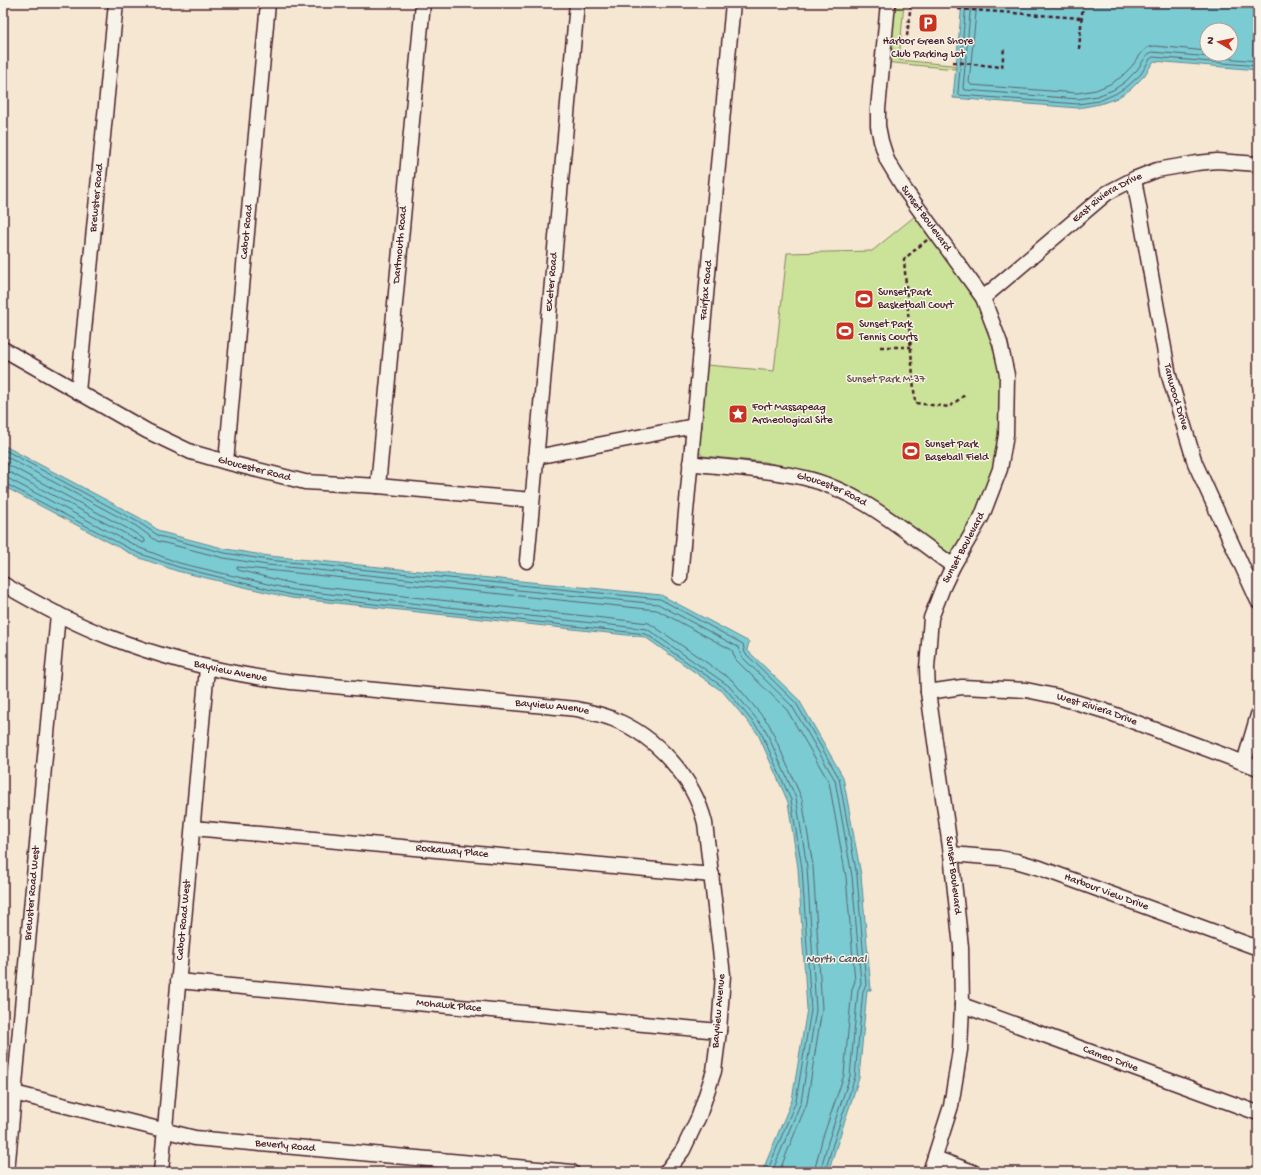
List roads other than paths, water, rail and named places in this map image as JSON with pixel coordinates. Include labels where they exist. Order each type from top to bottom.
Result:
[{"type":"street","name":"Brewster Road","points":[[78,392],[116,3]]},
{"type":"street","name":"Cabot Road","points":[[226,462],[268,3]]},
{"type":"street","name":"Dartmouth Road","points":[[378,486],[423,3]]},
{"type":"street","name":"Exeter Road","points":[[526,561],[577,3]]},
{"type":"street","name":"Fairfax Road","points":[[680,577],[733,3]]},
{"type":"street","name":"Sunset Boulevard","points":[[888,3],[878,109],[878,126],[887,160],[894,174],[934,233],[983,298],[1000,343],[1007,375],[1006,435],[1000,469],[982,516],[953,566],[943,587],[932,618],[927,668],[928,692],[951,854],[961,947],[962,1005],[960,1050],[951,1106],[930,1172]]},
{"type":"street","name":"East Riviera Drive","points":[[983,298],[1107,193],[1134,179],[1157,170],[1197,163],[1217,161],[1258,164]]},
{"type":"street","name":"Tanwood Drive","points":[[1134,179],[1171,383],[1195,462],[1258,601]]},
{"type":"street","name":"Gloucester Road","points":[[3,349],[147,431],[191,452],[226,462],[305,482],[378,486],[532,500]]},
{"type":"street","points":[[536,457],[694,426]]},
{"type":"street","name":"Gloucester Road","points":[[690,463],[771,472],[805,478],[826,485],[865,503],[953,566]]},
{"type":"street","name":"Bayview Avenue","points":[[3,584],[58,614],[107,637],[142,650],[207,668],[291,682],[577,709],[613,719],[638,732],[656,746],[674,764],[691,787],[706,823],[724,975],[714,1071],[699,1116],[683,1150],[666,1172]]},
{"type":"street","name":"Brewster Road West","points":[[7,1172],[9,1093],[58,614]]},
{"type":"street","name":"Cabot Road West","points":[[161,1172],[207,668]]},
{"type":"street","name":"West Riviera Drive","points":[[928,692],[962,687],[1026,690],[1055,696],[1105,711],[1258,768]]},
{"type":"street","points":[[1244,763],[1258,715]]},
{"type":"street","name":"Rockaway Place","points":[[193,828],[712,875]]},
{"type":"street","name":"Harbour View Drive","points":[[951,854],[999,858],[1040,868],[1258,948]]},
{"type":"street","name":"Mohawk Place","points":[[178,981],[718,1030]]},
{"type":"street","name":"Cameo Drive","points":[[962,1005],[1258,1113]]},
{"type":"street","name":"Beverly Road","points":[[9,1093],[196,1138],[572,1172]]},
{"type":"street","points":[[935,1158],[973,1172]]},
{"type":"water","points":[[962,3],[1258,3],[1258,70],[1154,61],[1144,76],[1131,89],[1117,98],[1100,104],[1078,108],[953,98]]},
{"type":"water","name":"North Canal","points":[[3,445],[140,518],[161,532],[226,549],[269,556],[661,595],[749,642],[747,650],[799,700],[843,777],[861,875],[871,990],[867,990],[859,1078],[828,1172],[762,1172],[792,1100],[807,1009],[798,868],[788,802],[758,734],[723,692],[645,637],[291,598],[177,571],[137,557],[3,486]]},
{"type":"place","name":"Harbor Green Shore Club Parking Lot","points":[[928,23]]},
{"type":"place","name":"Sunset Park Basketball Court","points":[[864,299]]},
{"type":"place","name":"Sunset Park Tennis Courts","points":[[845,331]]},
{"type":"place","name":"Fort Massapeag Archeological Site","points":[[738,414]]},
{"type":"place","name":"Sunset Park Baseball Field","points":[[911,451]]},
{"type":"park label","name":"Sunset Park M-37","points":[[886,380]]}]
